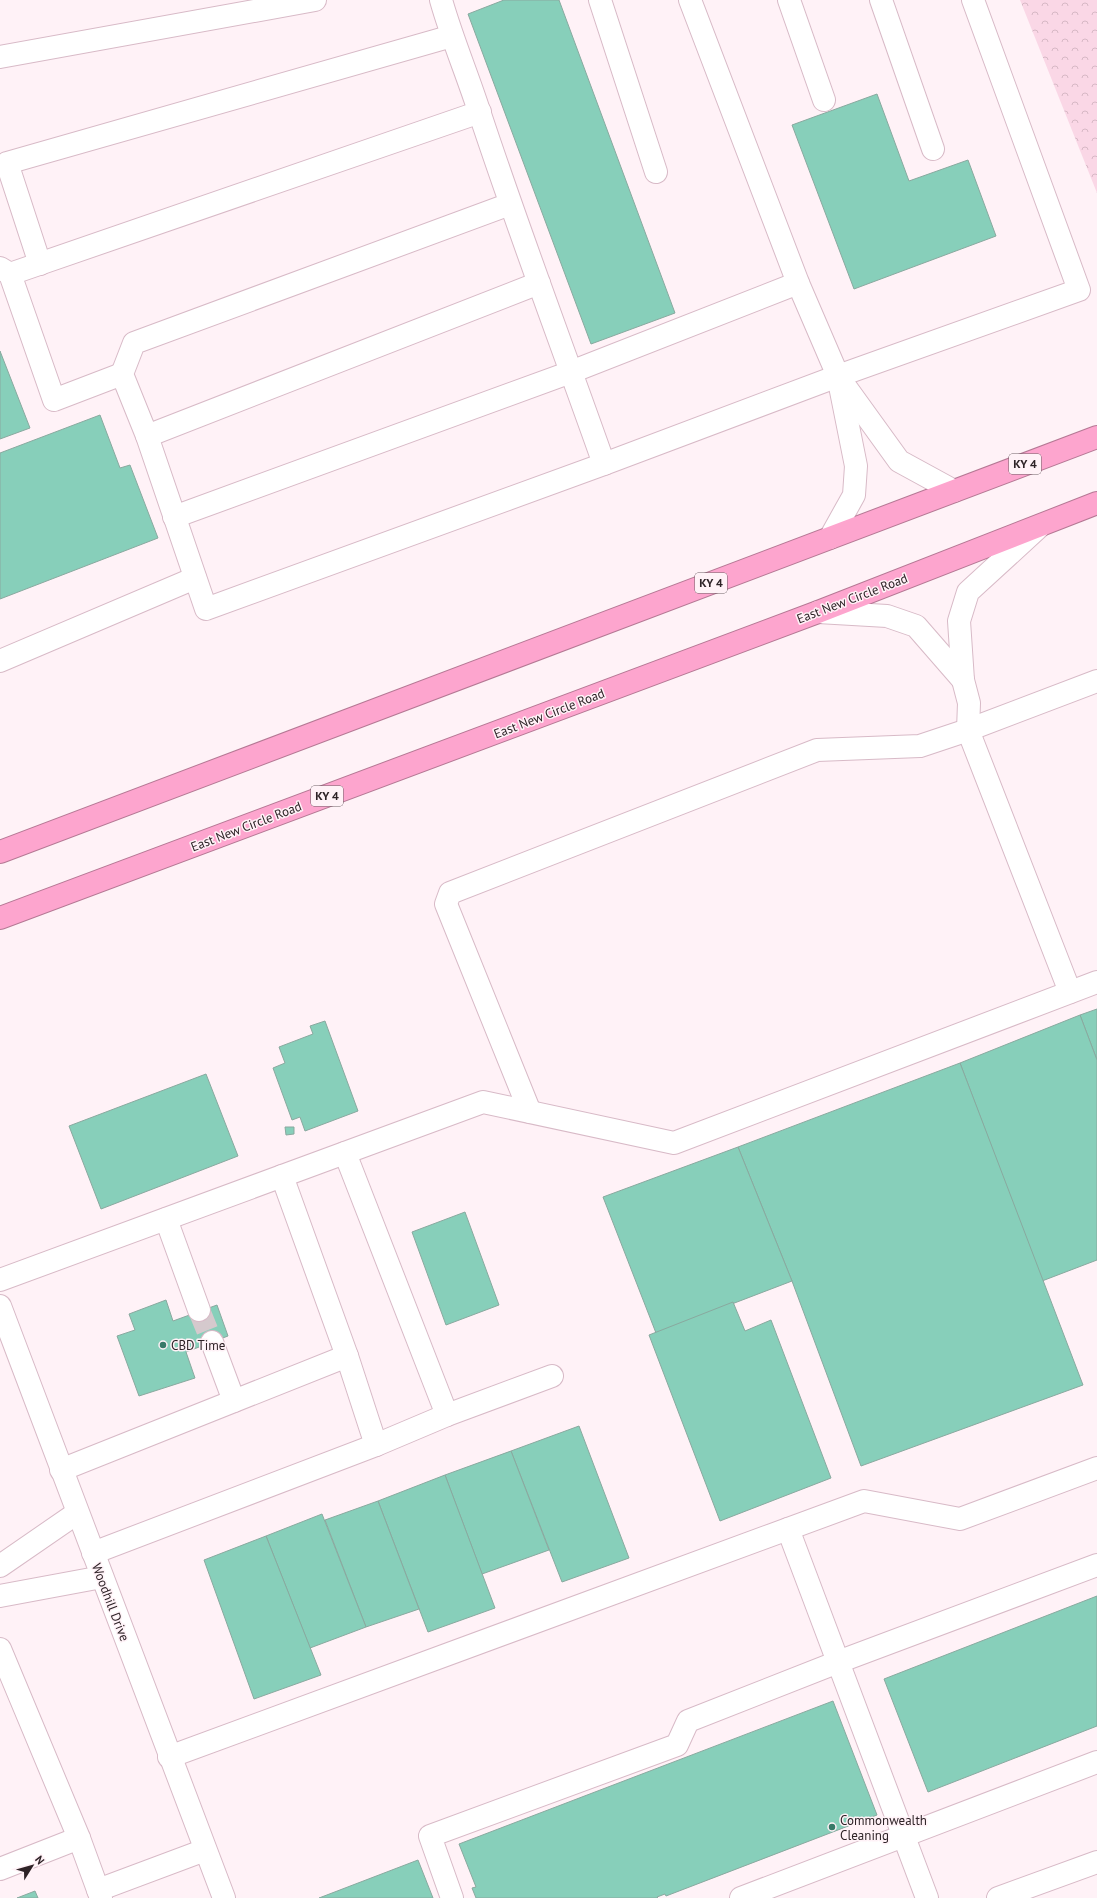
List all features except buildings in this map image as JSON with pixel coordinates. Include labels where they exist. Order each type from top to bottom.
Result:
[{"type":"highway","name":"KY 4","points":[[0,852],[1097,437]]},
{"type":"highway","name":"East New Circle Road","points":[[0,918],[818,612],[1044,522],[1097,503]]},
{"type":"street","points":[[0,57],[315,0]]},
{"type":"street","points":[[441,0],[510,204],[604,464]]},
{"type":"street","points":[[600,0],[656,172]]},
{"type":"street","points":[[690,0],[798,283],[838,376],[856,466],[854,496],[830,538]]},
{"type":"street","points":[[789,0],[824,100]]},
{"type":"street","points":[[881,0],[933,149]]},
{"type":"street","points":[[510,204],[134,343],[122,374],[147,436],[206,609],[604,464],[838,376],[1079,290],[973,0]]},
{"type":"street","points":[[40,264],[7,163],[452,36]]},
{"type":"street","points":[[122,374],[54,400],[5,271],[40,264],[480,112]]},
{"type":"street","points":[[147,436],[539,283]]},
{"type":"street","points":[[174,517],[571,372],[798,283]]},
{"type":"street","points":[[838,376],[899,461],[954,491]]},
{"type":"street","points":[[1044,522],[968,592],[959,622],[963,680],[970,703],[968,730],[1070,992]]},
{"type":"street","points":[[0,660],[195,578]]},
{"type":"street","points":[[818,612],[887,616],[916,626],[963,680]]},
{"type":"street","points":[[530,1112],[446,904],[450,893],[817,750],[920,746],[968,730],[1097,681]]},
{"type":"street","points":[[0,1280],[483,1102],[674,1143],[1097,982]]},
{"type":"street","points":[[345,1153],[447,1415]]},
{"type":"street","points":[[282,1176],[376,1445]]},
{"type":"street","points":[[166,1219],[199,1310]]},
{"type":"street","name":"Woodhill Drive","points":[[0,1306],[169,1757],[224,1898]]},
{"type":"street","points":[[212,1342],[234,1401]]},
{"type":"street","points":[[62,1470],[346,1356]]},
{"type":"street","points":[[93,1553],[376,1445],[447,1415],[552,1376]]},
{"type":"street","points":[[169,1757],[864,1501],[960,1519],[1097,1468]]},
{"type":"street","points":[[0,1566],[77,1513]]},
{"type":"street","points":[[788,1529],[927,1898]]},
{"type":"street","points":[[452,1898],[430,1836],[677,1746],[688,1720],[1097,1565]]},
{"type":"street","points":[[0,1596],[102,1577]]},
{"type":"street","points":[[0,1649],[79,1838],[100,1894],[206,1850]]},
{"type":"street","points":[[741,1898],[1097,1762]]},
{"type":"street","points":[[0,1869],[79,1838]]},
{"type":"street","points":[[998,1898],[1097,1862]]},
{"type":"green space","points":[[1020,0],[1097,0],[1097,193]]},
{"type":"tunnel","points":[[199,1310],[212,1342]]},
{"type":"place","name":"CBD Time","points":[[163,1345]]},
{"type":"place","name":"Commonwealth Cleaning","points":[[832,1827]]}]
